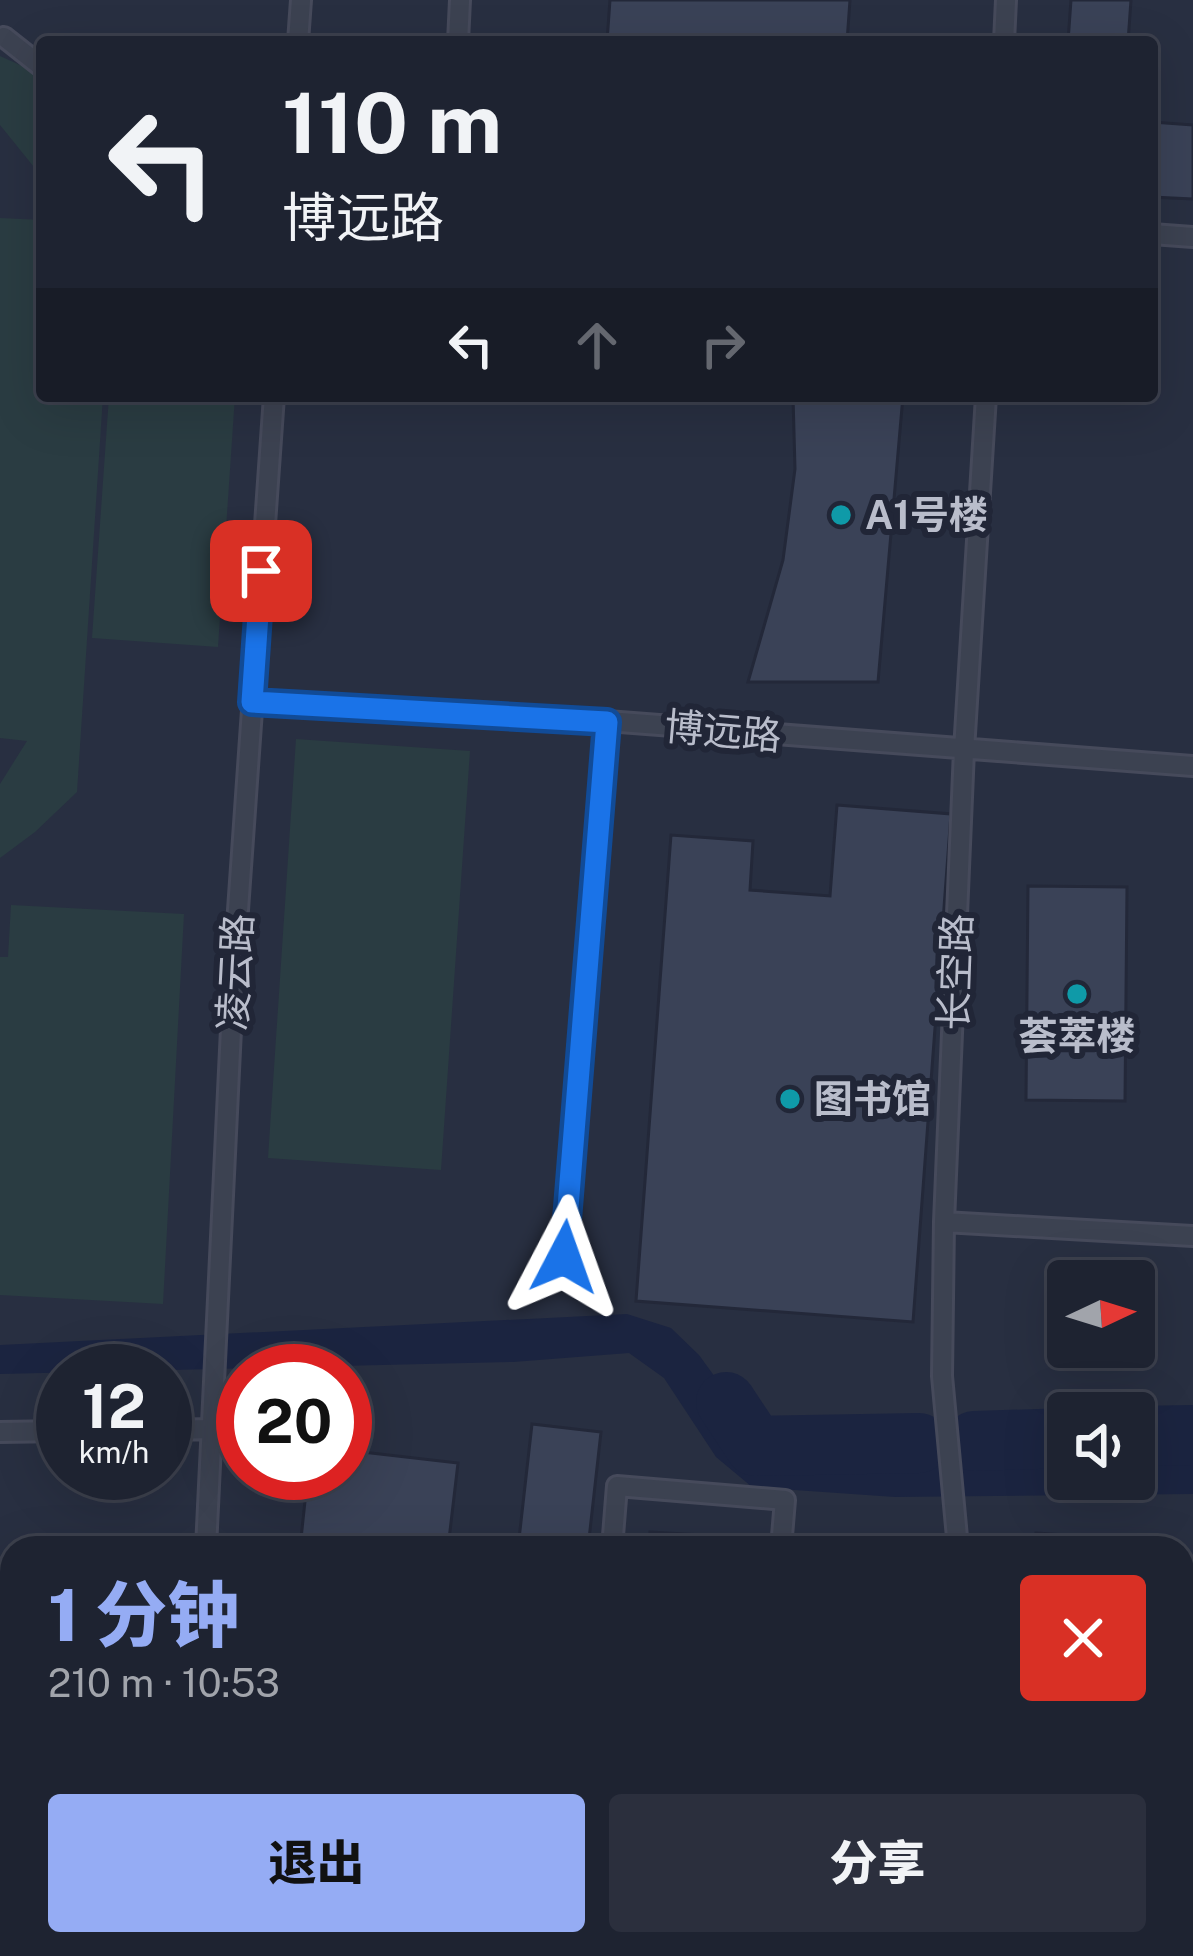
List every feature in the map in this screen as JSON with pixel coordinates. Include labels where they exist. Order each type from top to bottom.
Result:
[{"type":"lane","points":[[298,36],[301,0]]},
{"type":"lane","points":[[458,36],[460,0]]},
{"type":"lane","points":[[1004,36],[1006,0]]},
{"type":"lane","points":[[4,37],[36,62]]},
{"type":"lane","points":[[1158,234],[1193,237]]},
{"type":"lane","name":"凌云路","points":[[207,1536],[252,702],[274,402]]},
{"type":"lane","name":"长空路","points":[[957,1536],[942,1376],[944,1222],[964,750],[986,402]]},
{"type":"lane","name":"博远路","points":[[252,702],[607,722],[1193,766]]},
{"type":"lane","points":[[564,1257],[607,722]]},
{"type":"lane","points":[[944,1222],[1193,1236]]},
{"type":"lane","points":[[192,1429],[211,1429]]},
{"type":"lane","points":[[0,1432],[36,1431]]},
{"type":"lane","points":[[613,1536],[616,1486],[785,1500],[782,1536]]},
{"type":"shaded area","points":[[0,56],[31,70],[36,78],[36,170],[0,125]]},
{"type":"shaded area","points":[[0,218],[36,220],[36,402],[103,402],[77,792],[0,858],[0,784],[27,741],[0,738]]},
{"type":"shaded area","points":[[109,402],[235,402],[218,647],[92,638]]},
{"type":"shaded area","points":[[296,739],[470,751],[441,1170],[268,1158]]},
{"type":"shaded area","points":[[11,905],[184,914],[163,1304],[0,1295],[0,957],[8,957]]},
{"type":"water","points":[[627,1314],[671,1328],[699,1355],[752,1428],[792,1450],[1047,1448],[1047,1495],[895,1497],[752,1487],[716,1457],[664,1378],[629,1353],[372,1365],[372,1344],[216,1344],[216,1369],[192,1370],[192,1344],[36,1344],[36,1373],[0,1374],[0,1345]]},
{"type":"water","points":[[1155,1448],[1193,1448],[1193,1494],[1155,1494]]},
{"type":"building","points":[[610,0],[850,0],[847,36],[607,36]]},
{"type":"building","points":[[1071,0],[1131,0],[1128,36],[1068,36]]},
{"type":"building","points":[[1158,122],[1193,125],[1193,199],[1158,197]]},
{"type":"building","name":"A1号楼","points":[[793,402],[902,402],[878,682],[748,682],[783,560],[795,469]]},
{"type":"building","name":"图书馆","points":[[837,805],[951,814],[913,1322],[636,1301],[671,835],[753,841],[750,890],[830,896]]},
{"type":"building","name":"荟萃楼","points":[[1028,886],[1127,887],[1125,1101],[1026,1100]]},
{"type":"building","points":[[532,1424],[601,1432],[589,1536],[519,1536]]},
{"type":"building","points":[[372,1453],[458,1463],[449,1536],[301,1536],[305,1500],[372,1500]]},
{"type":"building","points":[[650,1532],[719,1536],[650,1536]]},
{"type":"waterway","points":[[726,1402],[755,1446],[919,1443]]},
{"type":"waterway","points":[[1155,1436],[1193,1435]]},
{"type":"waterway","points":[[974,1441],[1047,1439]]},
{"type":"place","name":"A1号楼","points":[[841,515]]},
{"type":"place","name":"荟萃楼","points":[[1077,994]]},
{"type":"place","name":"图书馆","points":[[790,1099]]},
{"type":"route","points":[[261,571],[252,702],[607,722],[564,1257]]}]
